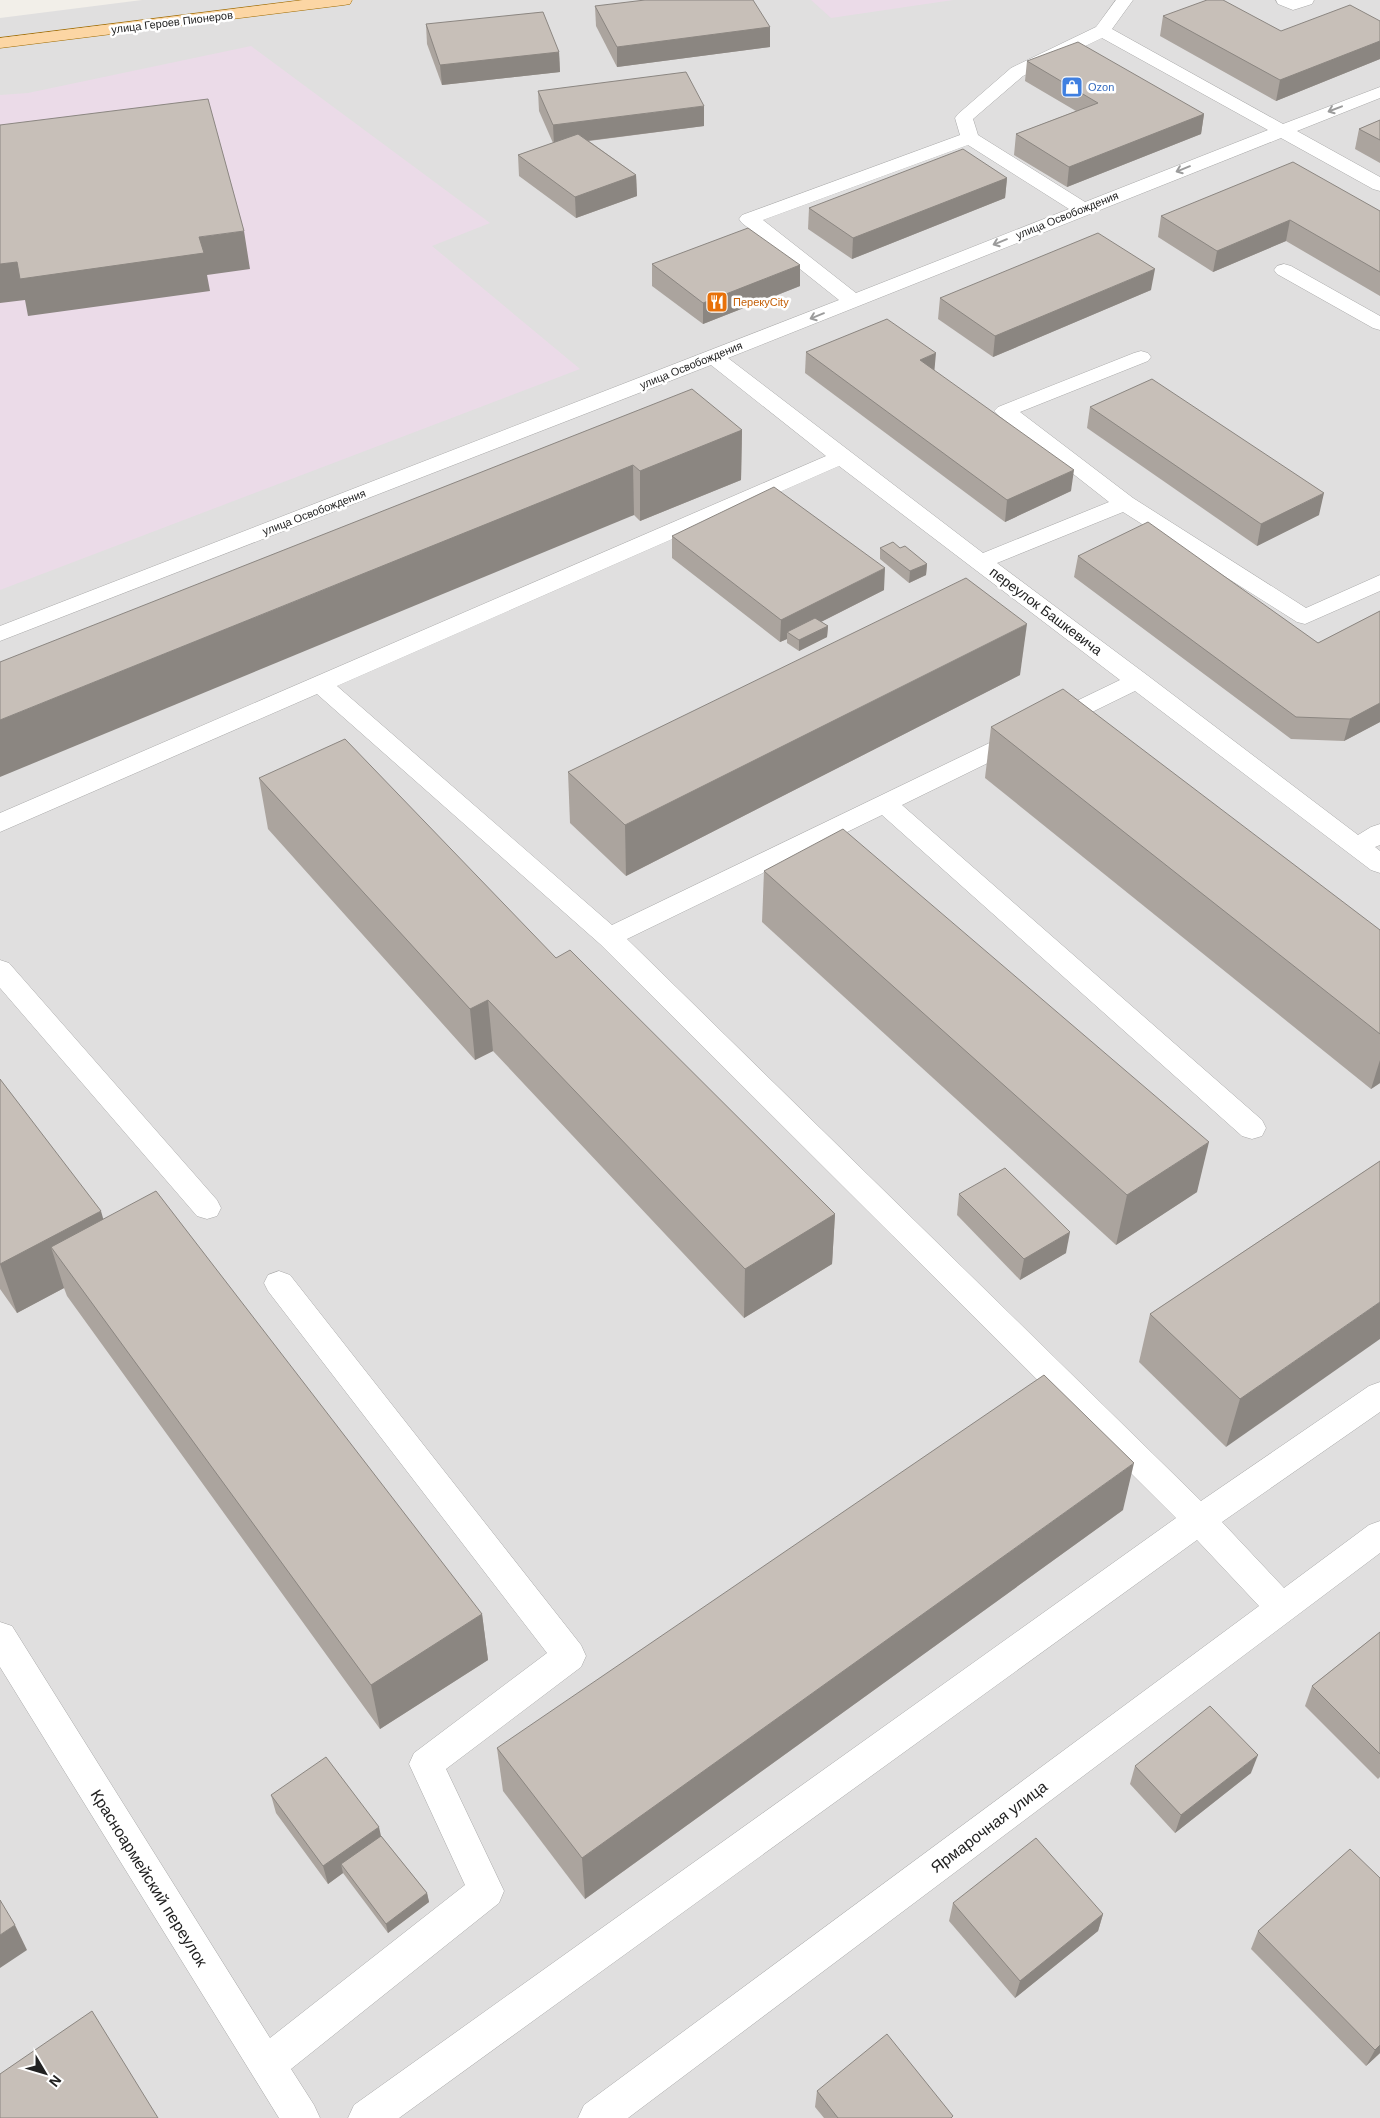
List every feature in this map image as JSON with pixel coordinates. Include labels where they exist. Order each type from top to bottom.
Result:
[{"type":"main road","name":"улица Героев Пионеров","points":[[0,43],[344,0]]},
{"type":"street","points":[[1083,209],[970,138],[964,118],[1017,72],[1102,31],[1125,0]]},
{"type":"street","points":[[1284,0],[1294,4],[1306,0]]},
{"type":"street","points":[[1102,31],[1380,185]]},
{"type":"street","name":"улица Освобождения","points":[[0,634],[713,357],[1280,130],[1380,92]]},
{"type":"street","points":[[853,301],[749,219],[970,138]]},
{"type":"street","points":[[1284,270],[1380,324]]},
{"type":"street","name":"переулок Башкевича","points":[[713,357],[841,457],[1380,864]]},
{"type":"street","points":[[1141,357],[1005,411],[1126,503],[1306,617],[1380,582]]},
{"type":"street","points":[[0,823],[841,457]]},
{"type":"street","points":[[980,562],[1126,503]]},
{"type":"street","points":[[609,937],[1138,680]]},
{"type":"street","points":[[320,684],[609,937],[1200,1520],[1282,1608]]},
{"type":"street","points":[[884,803],[1252,1128]]},
{"type":"street","points":[[1357,847],[1380,833]]},
{"type":"street","points":[[0,970],[208,1208]]},
{"type":"street","points":[[266,2065],[486,1891],[426,1764],[568,1656],[279,1283]]},
{"type":"street","points":[[367,2118],[1200,1520],[1380,1395]]},
{"type":"street","name":"Ярмарочная улица","points":[[597,2118],[1380,1535]]},
{"type":"street","name":"Красноармейский переулок","points":[[0,1637],[266,2065],[301,2118]]},
{"type":"shaded area","points":[[142,0],[1380,0],[1380,2118],[0,2118],[0,18]]},
{"type":"shaded area","points":[[811,0],[953,0],[831,18]]},
{"type":"shaded area","points":[[251,46],[490,223],[432,246],[580,369],[0,590],[0,95],[28,93]]},
{"type":"building","points":[[645,0],[753,0],[770,27],[617,47],[595,6]]},
{"type":"building","points":[[1207,0],[1223,0],[1281,31],[1350,5],[1380,21],[1380,41],[1280,80],[1163,16]]},
{"type":"building","points":[[543,12],[559,52],[440,65],[426,24]]},
{"type":"building","points":[[1078,42],[1204,114],[1069,167],[1016,134],[1098,103],[1027,61]]},
{"type":"building","points":[[686,72],[704,106],[553,125],[538,91]]},
{"type":"building","points":[[208,99],[244,231],[199,237],[204,253],[20,279],[17,262],[0,264],[0,125]]},
{"type":"building","points":[[1380,120],[1380,140],[1359,129]]},
{"type":"building","points":[[578,134],[636,175],[575,197],[518,155]]},
{"type":"building","points":[[963,149],[1007,178],[853,238],[809,208]]},
{"type":"building","points":[[1293,162],[1380,211],[1380,272],[1290,220],[1217,251],[1161,216]]},
{"type":"building","points":[[748,228],[800,265],[703,303],[652,264]]},
{"type":"building","points":[[1098,233],[1155,269],[995,336],[940,298]]},
{"type":"building","points":[[887,319],[936,353],[920,360],[1074,470],[1007,500],[806,352]]},
{"type":"building","points":[[1152,379],[1324,493],[1261,524],[1090,407]]},
{"type":"building","points":[[692,389],[742,430],[640,471],[633,465],[0,720],[0,662]]},
{"type":"building","points":[[774,487],[885,568],[781,620],[672,536]]},
{"type":"building","points":[[1148,522],[1318,643],[1380,611],[1380,703],[1350,719],[1296,717],[1078,556]]},
{"type":"building","points":[[893,542],[900,548],[905,546],[927,564],[910,571],[880,548]]},
{"type":"building","points":[[966,578],[1027,624],[625,825],[568,772]]},
{"type":"building","points":[[815,618],[828,626],[799,640],[787,632]]},
{"type":"building","points":[[1063,689],[1380,930],[1380,1034],[991,727]]},
{"type":"building","points":[[345,739],[556,958],[570,950],[835,1214],[745,1269],[488,1000],[470,1009],[259,778]]},
{"type":"building","points":[[843,829],[1209,1142],[1127,1195],[764,871]]},
{"type":"building","points":[[0,1079],[101,1211],[0,1264]]},
{"type":"building","points":[[1380,1161],[1380,1302],[1240,1399],[1150,1314]]},
{"type":"building","points":[[1005,1168],[1070,1232],[1024,1259],[959,1194]]},
{"type":"building","points":[[156,1191],[482,1614],[371,1685],[51,1247]]},
{"type":"building","points":[[1044,1375],[1134,1463],[582,1858],[497,1748]]},
{"type":"building","points":[[1380,1632],[1380,1754],[1312,1686]]},
{"type":"building","points":[[1210,1706],[1258,1755],[1181,1815],[1135,1766]]},
{"type":"building","points":[[326,1757],[379,1827],[323,1866],[271,1795]]},
{"type":"building","points":[[381,1836],[427,1893],[386,1924],[341,1864]]},
{"type":"building","points":[[1036,1838],[1103,1914],[1020,1981],[953,1903]]},
{"type":"building","points":[[1350,1849],[1380,1878],[1380,2045],[1375,2050],[1258,1931]]},
{"type":"building","points":[[0,1900],[15,1925],[0,1935]]},
{"type":"building","points":[[92,2011],[158,2118],[0,2118],[0,2074]]},
{"type":"building","points":[[887,2034],[953,2116],[951,2118],[838,2118],[817,2091]]},
{"type":"place","name":"Ozon","points":[[1072,87]]},
{"type":"place","name":"ПерекуCity","points":[[717,302]]}]
